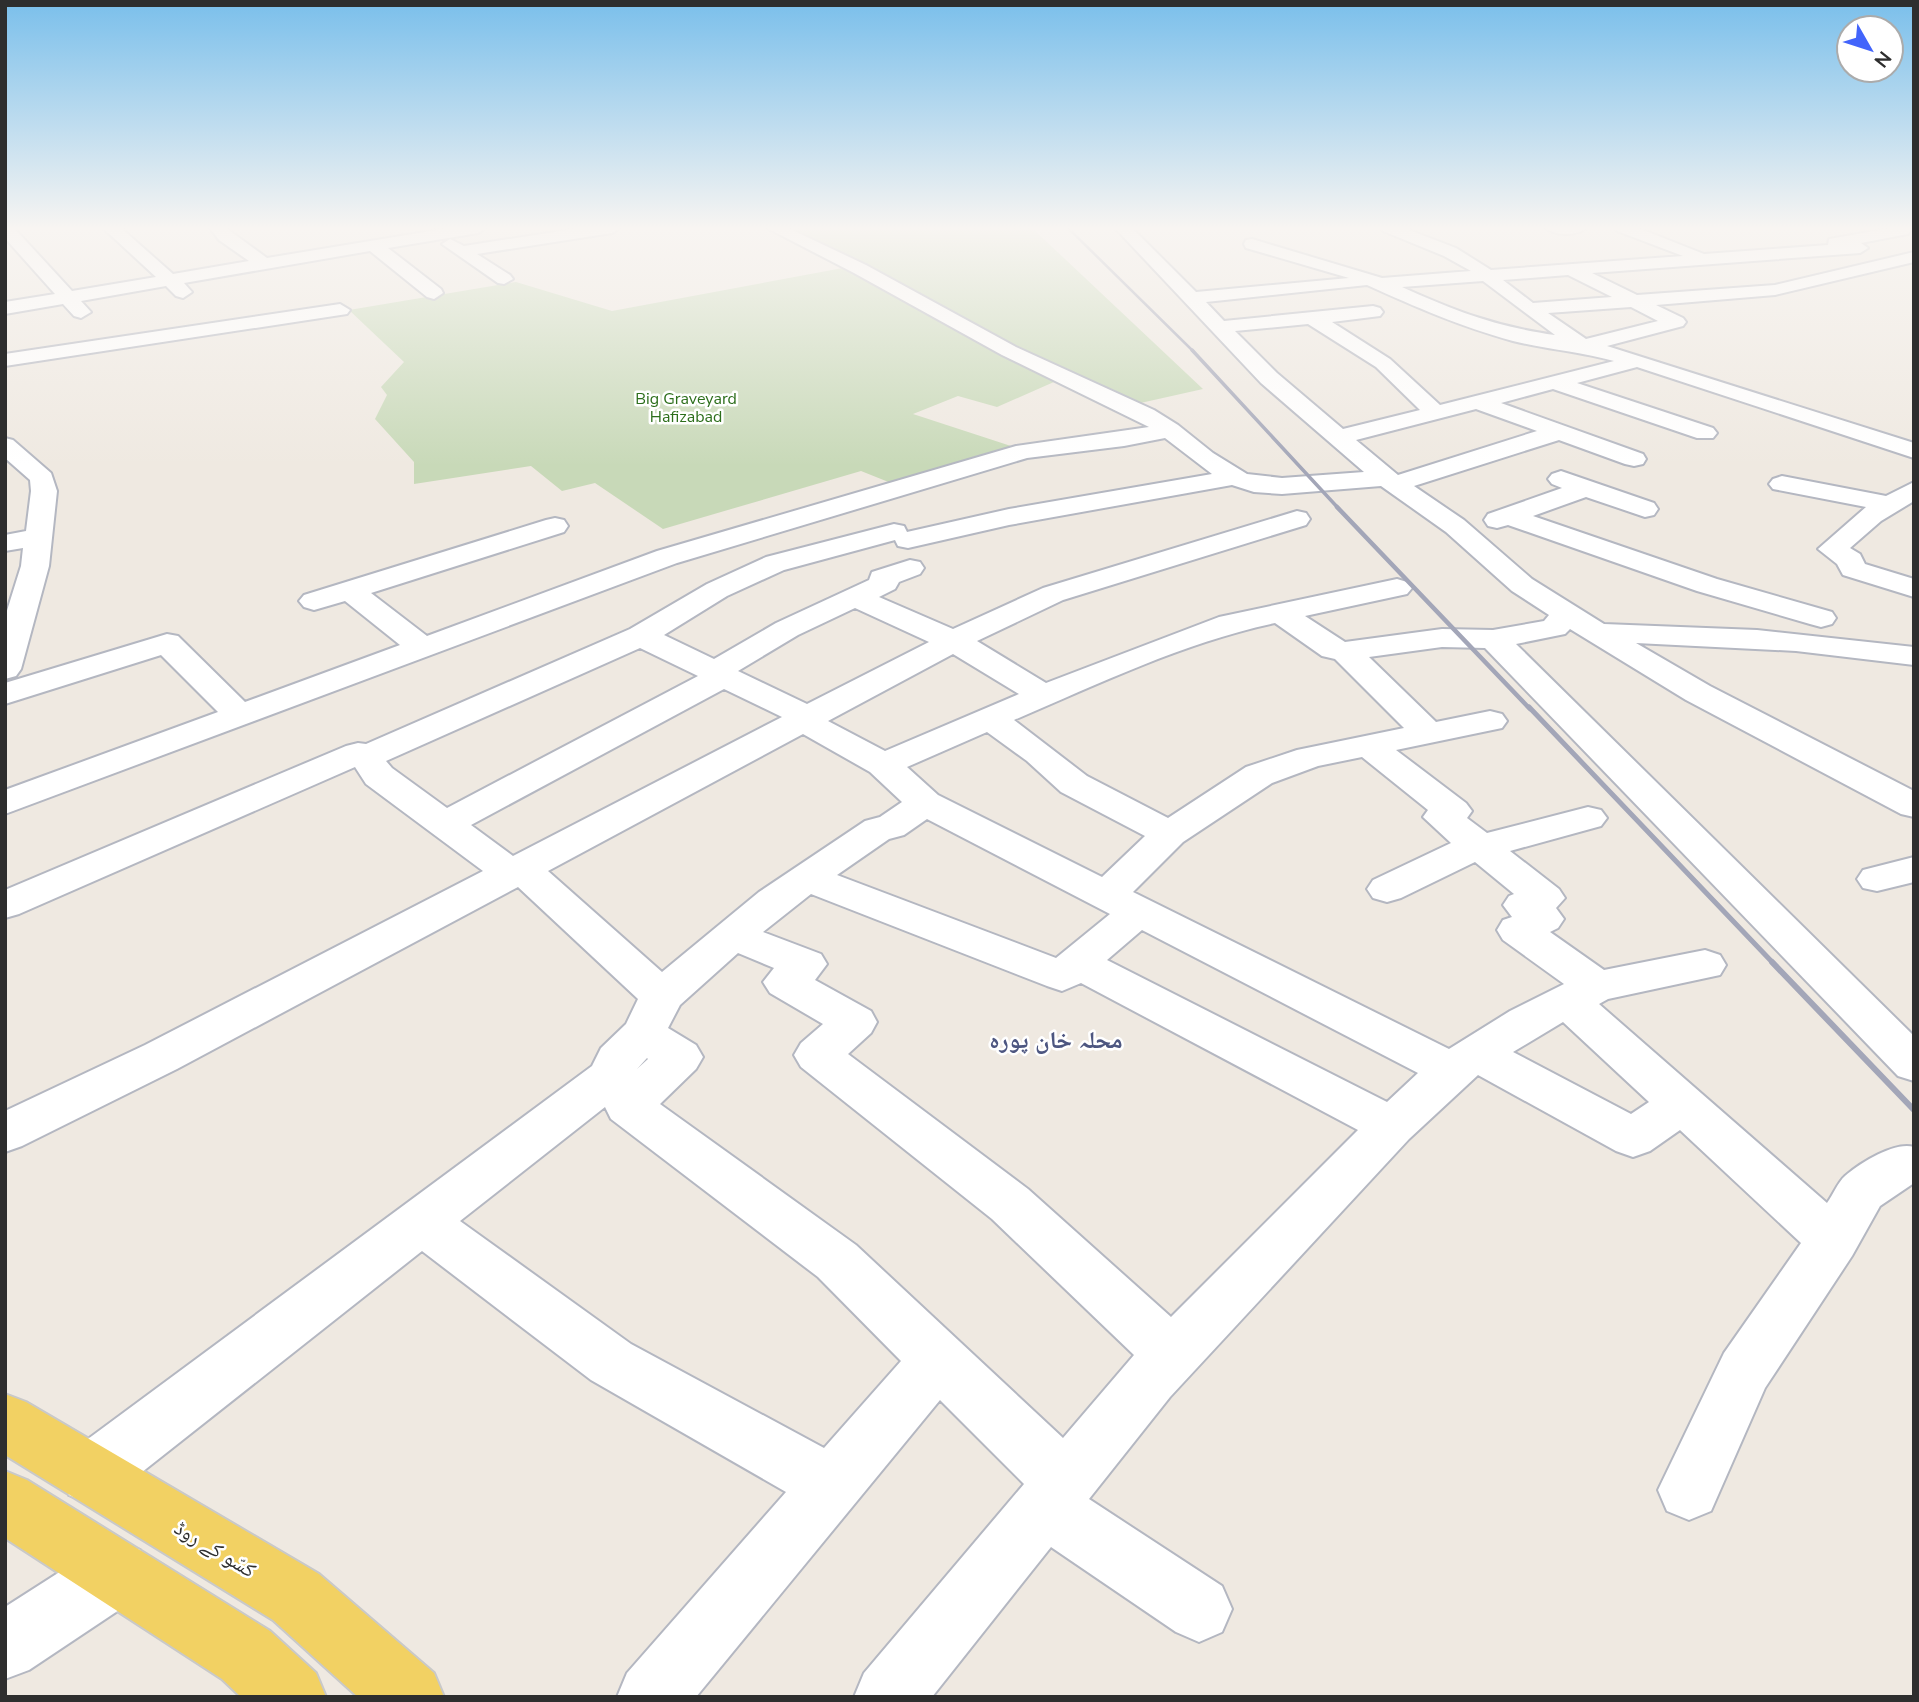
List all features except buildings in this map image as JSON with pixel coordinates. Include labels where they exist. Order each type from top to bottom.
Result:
[{"type":"main road","name":"کسّو کے روڈ","points":[[5,1422],[296,1597],[410,1697]]},
{"type":"main road","points":[[5,1502],[246,1655],[292,1697]]},
{"type":"street","points":[[77,307],[111,344]]},
{"type":"street","points":[[200,307],[221,327]]},
{"type":"street","points":[[5,360],[221,327],[295,307]]},
{"type":"street","points":[[930,307],[1009,351],[1146,415],[1170,430],[1204,458],[1254,484],[1282,486],[1391,481],[1556,433]]},
{"type":"street","points":[[1200,307],[1269,378],[1391,481],[1462,532],[1522,585],[1698,692],[1909,795]]},
{"type":"street","points":[[1432,307],[1489,328],[1583,346],[1639,361],[1912,449]]},
{"type":"street","points":[[1529,309],[1547,307]]},
{"type":"street","points":[[1529,309],[1583,346],[1676,322],[1648,307]]},
{"type":"street","points":[[276,311],[340,310]]},
{"type":"street","points":[[1220,327],[1373,312]]},
{"type":"street","points":[[1312,318],[1383,363],[1435,412]]},
{"type":"street","points":[[1340,437],[1639,361]]},
{"type":"street","points":[[1523,366],[1705,433]]},
{"type":"street","points":[[1475,401],[1556,433],[1634,459]]},
{"type":"street","points":[[5,803],[667,556],[1025,451],[1124,439],[1170,430]]},
{"type":"street","points":[[5,445],[42,478],[44,491],[34,566],[16,595],[5,669]]},
{"type":"street","points":[[1548,474],[1645,509]]},
{"type":"street","points":[[366,757],[649,631],[717,590],[776,563],[804,558],[909,554],[1009,517],[1236,477]]},
{"type":"street","points":[[1782,484],[1902,497]]},
{"type":"street","points":[[1462,532],[1586,488]]},
{"type":"street","points":[[1800,641],[1837,594],[1850,560],[1832,549],[1872,515],[1902,497]]},
{"type":"street","points":[[842,504],[909,554]]},
{"type":"street","points":[[1507,516],[1707,585],[1837,594],[1914,588]]},
{"type":"street","points":[[5,1133],[161,1057],[953,641],[1054,594],[1297,519]]},
{"type":"street","points":[[314,601],[555,526]]},
{"type":"street","points":[[5,543],[37,537]]},
{"type":"street","points":[[446,824],[716,680],[726,665],[787,629],[885,583],[883,578],[909,554]]},
{"type":"street","points":[[621,573],[671,597],[634,615],[649,631],[719,675],[883,764],[925,803],[1123,903],[1633,1138],[1682,1104]]},
{"type":"street","points":[[883,764],[1044,696],[1230,623],[1397,588]]},
{"type":"street","points":[[349,590],[423,648]]},
{"type":"street","points":[[853,596],[953,641],[1044,696]]},
{"type":"street","points":[[1279,612],[1333,649],[1345,651],[1441,638],[1493,639],[1554,628],[1566,614]]},
{"type":"street","points":[[1597,633],[1681,634],[1800,641],[1914,656]]},
{"type":"street","points":[[1493,639],[1914,1064]]},
{"type":"street","points":[[5,694],[167,643],[240,716]]},
{"type":"street","points":[[1345,651],[1427,732]]},
{"type":"street","points":[[990,719],[1039,754],[1074,784],[1170,834]]},
{"type":"street","points":[[807,878],[1062,976],[1077,963],[1123,903],[1170,834],[1259,775],[1308,757],[1490,721]]},
{"type":"street","points":[[1368,745],[1453,811],[1442,817],[1545,898],[1523,905],[1544,919],[1518,930],[1583,994],[1682,1104],[1833,1240]]},
{"type":"street","points":[[5,905],[358,753],[366,757],[379,776],[515,870],[653,1015],[680,1057],[628,1106],[837,1261],[939,1359],[1055,1494],[1199,1609]]},
{"type":"street","points":[[91,1474],[612,1076],[617,1060],[653,1015],[733,936],[773,901],[878,829],[891,827],[925,803]]},
{"type":"street","points":[[1387,889],[1481,847],[1588,818]]},
{"type":"street","points":[[1877,879],[1914,869]]},
{"type":"street","points":[[733,936],[806,964],[785,982],[855,1022],[817,1055],[1010,1204],[1173,1355]]},
{"type":"street","points":[[1077,963],[1392,1126]]},
{"type":"street","points":[[888,1697],[1173,1355],[1392,1126],[1464,1062],[1526,1022],[1583,994],[1705,965]]},
{"type":"street","points":[[1689,1490],[1744,1371],[1833,1240],[1862,1191],[1904,1164]]},
{"type":"street","points":[[422,1222],[611,1362],[832,1485]]},
{"type":"street","points":[[651,1697],[939,1359]]},
{"type":"street","points":[[5,1646],[117,1573]]},
{"type":"green space","name":"Big Graveyard Hafizabad","points":[[364,307],[600,307],[612,311],[631,307],[1116,307],[1203,389],[1136,404],[1072,374],[997,407],[958,396],[913,414],[1014,447],[891,483],[861,471],[663,529],[595,483],[562,491],[531,466],[414,484],[414,462],[375,419],[387,395],[381,387],[404,362],[349,310]]},
{"type":"railway","points":[[1149,307],[1192,350]]},
{"type":"railway","points":[[1192,350],[1339,509]]},
{"type":"railway","points":[[1337,507],[1530,709]]},
{"type":"railway","points":[[1529,707],[1774,964]]},
{"type":"railway","points":[[1772,962],[1914,1110]]},
{"type":"district","name":"محلہ خان پورہ","points":[[1056,1040]]}]
